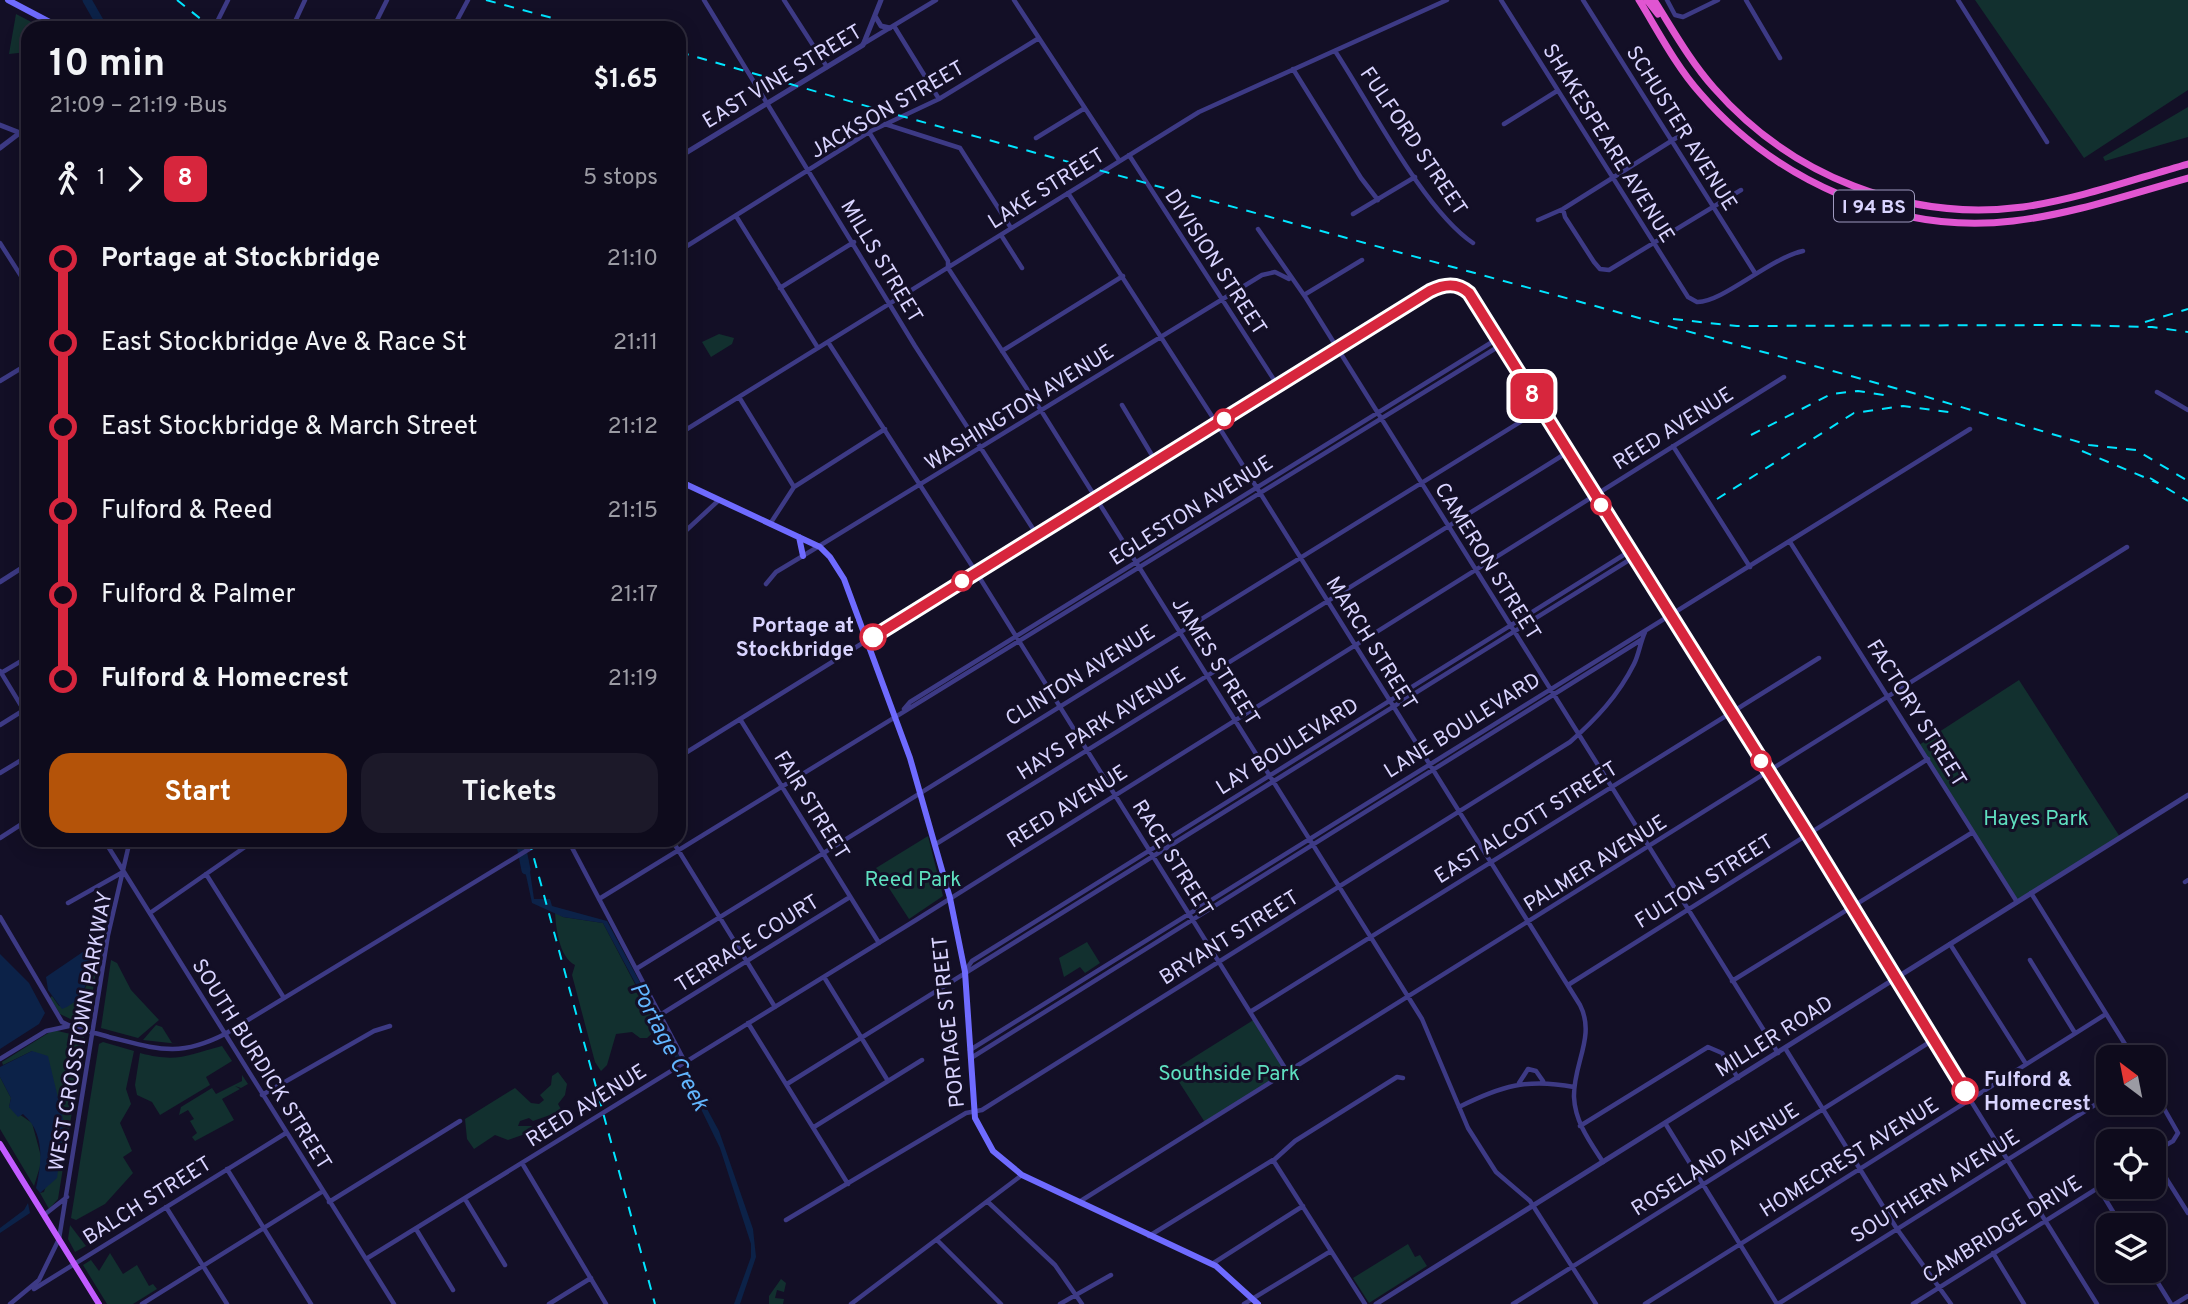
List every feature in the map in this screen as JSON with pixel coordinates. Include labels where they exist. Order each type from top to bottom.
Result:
[{"type":"highway","name":"I 94 BS","points":[[1639,0],[1689,79],[1737,130],[1783,164],[1851,199],[1939,220],[2010,221],[2059,213],[2188,178]]},
{"type":"highway","points":[[1647,0],[1669,24]]},
{"type":"highway","name":"I 94 BS","points":[[1654,0],[1713,87],[1773,143],[1831,177],[1889,198],[1948,209],[2020,207],[2065,199],[2188,164]]},
{"type":"main road","points":[[8,0],[44,21]]},
{"type":"main road","name":"PORTAGE STREET","points":[[686,484],[820,547],[830,556],[844,579],[920,791],[950,898],[965,972],[974,1112],[986,1143],[998,1158],[1022,1175],[1211,1264],[1255,1301]]},
{"type":"main road","points":[[799,537],[803,556]]},
{"type":"main road","points":[[0,1144],[99,1304]]},
{"type":"street","points":[[218,21],[228,0]]},
{"type":"street","points":[[295,21],[305,0]]},
{"type":"street","points":[[376,21],[387,0]]},
{"type":"street","points":[[457,21],[468,0]]},
{"type":"street","name":"MILLS STREET","points":[[704,0],[890,303],[1037,535]]},
{"type":"street","points":[[784,0],[827,67]]},
{"type":"street","points":[[863,45],[881,0]]},
{"type":"street","name":"EAST VINE STREET","points":[[686,153],[936,0]]},
{"type":"street","points":[[1014,0],[1119,161]]},
{"type":"street","name":"LAKE STREET","points":[[686,430],[1199,112],[1447,0]]},
{"type":"street","name":"SHAKESPEARE AVENUE","points":[[1501,0],[1681,289],[1693,300],[1702,303],[1755,272]]},
{"type":"street","name":"SCHUSTER AVENUE","points":[[1583,0],[1755,272]]},
{"type":"street","points":[[1667,0],[1675,15],[1683,17],[1718,0]]},
{"type":"street","points":[[1746,0],[1780,58]]},
{"type":"street","points":[[1958,0],[2047,142]]},
{"type":"street","points":[[875,15],[881,26],[892,27],[939,99]]},
{"type":"street","name":"JACKSON STREET","points":[[686,247],[869,132],[939,99],[1039,38]]},
{"type":"street","name":"FULFORD STREET","points":[[1335,51],[1415,177],[1455,231],[1473,243]]},
{"type":"street","points":[[1293,69],[1361,178],[1378,200]]},
{"type":"street","points":[[1504,124],[1558,91]]},
{"type":"street","points":[[1036,138],[1086,108]]},
{"type":"street","points":[[884,124],[960,148],[1011,228]]},
{"type":"street","points":[[0,125],[21,132]]},
{"type":"street","points":[[1538,220],[1563,209],[1692,128]]},
{"type":"street","points":[[0,148],[21,132]]},
{"type":"street","name":"JAMES STREET","points":[[869,132],[947,260],[948,268],[1097,499],[1409,998],[1427,1030],[1459,1107],[1496,1172],[1523,1192],[1533,1205],[1596,1304]]},
{"type":"street","name":"DIVISION STREET","points":[[1129,155],[1278,386]]},
{"type":"street","points":[[1353,214],[1415,177]]},
{"type":"street","points":[[1563,209],[1597,267],[1603,270],[1616,267],[1741,190]]},
{"type":"street","name":"MARCH STREET","points":[[1068,193],[1217,424],[1568,985],[1588,1025],[1574,1087],[1580,1126],[1603,1162]]},
{"type":"street","points":[[736,216],[818,348]]},
{"type":"street","name":"CAMERON STREET","points":[[1258,229],[1304,295],[1778,1053]]},
{"type":"street","points":[[1000,235],[1022,268]]},
{"type":"street","points":[[0,243],[21,276]]},
{"type":"street","points":[[780,288],[854,243]]},
{"type":"street","points":[[1755,272],[1803,251]]},
{"type":"street","points":[[1304,295],[1362,260]]},
{"type":"street","name":"WASHINGTON AVENUE","points":[[766,584],[776,572],[1268,272],[1278,273],[1292,281]]},
{"type":"street","points":[[1002,351],[1123,276]]},
{"type":"street","points":[[686,753],[1430,291],[1451,285],[1469,293],[1808,834],[2097,1304]]},
{"type":"street","name":"RACE STREET","points":[[828,342],[976,572],[1288,1073]]},
{"type":"street","name":"EGLESTON AVENUE","points":[[904,710],[910,702],[1016,636],[1438,376],[1499,342]]},
{"type":"street","name":"EGLESTON AVENUE","points":[[686,845],[893,716],[915,707],[1261,494],[1441,382],[1499,342]]},
{"type":"street","points":[[0,381],[21,368]]},
{"type":"street","points":[[1438,376],[1441,382]]},
{"type":"street","name":"REED AVENUE","points":[[366,1259],[1784,377]]},
{"type":"street","points":[[2157,392],[2188,410]]},
{"type":"street","points":[[739,397],[794,487]]},
{"type":"street","points":[[1122,405],[1156,462]]},
{"type":"street","name":"CLINTON AVENUE","points":[[636,969],[920,791],[1541,410]]},
{"type":"street","points":[[770,524],[794,487],[884,429]]},
{"type":"street","name":"LANE BOULEVARD","points":[[970,1050],[1970,429]]},
{"type":"street","points":[[1673,446],[1750,567]]},
{"type":"street","points":[[1317,450],[1320,457]]},
{"type":"street","name":"HAYS PARK AVENUE","points":[[936,844],[1568,452]]},
{"type":"street","points":[[686,531],[719,500]]},
{"type":"street","points":[[1196,525],[1200,531]]},
{"type":"street","name":"FACTORY STREET","points":[[1790,542],[2017,902]]},
{"type":"street","name":"PALMER AVENUE","points":[[1078,1203],[2127,547]]},
{"type":"street","name":"LAY BOULEVARD","points":[[965,972],[972,961],[1630,551]]},
{"type":"street","name":"LAY BOULEVARD","points":[[787,1084],[1634,557]]},
{"type":"street","points":[[0,582],[21,568]]},
{"type":"street","points":[[1571,587],[1575,594]]},
{"type":"street","points":[[1077,599],[1080,605]]},
{"type":"street","name":"BRYANT STREET","points":[[786,1220],[974,1112],[982,1110],[1578,735],[1617,693],[1637,657],[1645,632]]},
{"type":"street","name":"LANE BOULEVARD","points":[[971,1058],[1642,639]]},
{"type":"street","name":"EAST ALCOTT STREET","points":[[1250,1012],[1819,658]]},
{"type":"street","points":[[21,661],[1,672],[21,705]]},
{"type":"street","points":[[1450,663],[1454,669]]},
{"type":"street","points":[[955,674],[959,680]]},
{"type":"street","points":[[0,725],[21,712]]},
{"type":"street","name":"FAIR STREET","points":[[740,719],[878,943]]},
{"type":"street","points":[[1491,725],[1495,732]]},
{"type":"street","points":[[1331,737],[1335,743]]},
{"type":"street","name":"FULTON STREET","points":[[1568,985],[1928,759]]},
{"type":"street","points":[[0,773],[21,760]]},
{"type":"street","name":"MILLER ROAD","points":[[1376,1304],[2188,794]]},
{"type":"street","points":[[1368,802],[1372,808]]},
{"type":"street","points":[[1210,813],[1213,819]]},
{"type":"street","points":[[0,838],[21,824]]},
{"type":"street","points":[[1732,981],[1973,832]]},
{"type":"street","name":"SOUTH BURDICK STREET","points":[[109,847],[394,1304]]},
{"type":"street","name":"WEST CROSSTOWN PARKWAY","points":[[10,1304],[26,1294],[44,1273],[59,1240],[108,935],[129,847]]},
{"type":"street","points":[[150,914],[245,847]]},
{"type":"street","points":[[0,917],[55,1014],[70,1026],[163,1051],[194,1048],[225,1034],[533,847]]},
{"type":"street","points":[[572,847],[660,1015],[682,1064]]},
{"type":"street","points":[[676,847],[775,1007]]},
{"type":"street","name":"EGLESTON AVENUE","points":[[598,899],[683,847]]},
{"type":"street","points":[[68,903],[124,871]]},
{"type":"street","points":[[206,874],[284,998]]},
{"type":"street","points":[[1250,876],[1254,882]]},
{"type":"street","points":[[1090,887],[1094,894]]},
{"type":"street","points":[[2031,893],[2125,1045]]},
{"type":"street","name":"TERRACE COURT","points":[[660,1015],[850,897]]},
{"type":"street","points":[[1029,925],[1033,932]]},
{"type":"street","points":[[1950,944],[2026,1064]]},
{"type":"street","points":[[1122,956],[1126,961]]},
{"type":"street","points":[[2030,960],[2075,1033]]},
{"type":"street","points":[[824,976],[888,1081]]},
{"type":"street","points":[[1059,995],[1062,1001]]},
{"type":"street","points":[[46,1031],[55,1014]]},
{"type":"street","name":"HOMECREST AVENUE","points":[[1645,1304],[2106,1014]]},
{"type":"street","points":[[748,1023],[848,1184]]},
{"type":"street","points":[[0,1059],[46,1031],[70,1026]]},
{"type":"street","points":[[262,1095],[374,1031],[390,1026]]},
{"type":"street","name":"ROSELAND AVENUE","points":[[1513,1304],[1933,1040]]},
{"type":"street","points":[[1580,1126],[1708,1047],[1722,1053],[1738,1078]]},
{"type":"street","points":[[1786,1048],[1897,1229],[1951,1304]]},
{"type":"street","points":[[814,1127],[922,1060]]},
{"type":"street","points":[[1519,1083],[1528,1069],[1536,1071],[1544,1081]]},
{"type":"street","points":[[1149,1236],[1273,1160],[1295,1141],[1396,1077],[1403,1079]]},
{"type":"street","points":[[1459,1107],[1519,1083],[1544,1081],[1574,1087]]},
{"type":"street","name":"SOUTHERN AVENUE","points":[[1777,1304],[2096,1104]]},
{"type":"street","points":[[2166,1112],[2178,1133],[2174,1141],[2166,1146]]},
{"type":"street","points":[[329,1202],[460,1121]]},
{"type":"street","points":[[1665,1124],[1777,1304]]},
{"type":"street","name":"BALCH STREET","points":[[26,1294],[286,1133]]},
{"type":"street","points":[[1273,1160],[1365,1304]]},
{"type":"street","points":[[523,1163],[606,1304]]},
{"type":"street","points":[[227,1169],[311,1304]]},
{"type":"street","points":[[851,1304],[1022,1175]]},
{"type":"street","points":[[2166,1178],[2188,1213]]},
{"type":"street","name":"CAMBRIDGE DRIVE","points":[[1913,1304],[2096,1188]]},
{"type":"street","points":[[142,1304],[323,1191]]},
{"type":"street","name":"WEST CROSSTOWN PARKWAY","points":[[44,1214],[68,1196]]},
{"type":"street","points":[[465,1199],[505,1265]]},
{"type":"street","points":[[988,1202],[1055,1265],[1082,1304]]},
{"type":"street","points":[[1211,1264],[1303,1206]]},
{"type":"street","points":[[166,1207],[228,1304]]},
{"type":"street","points":[[416,1228],[453,1290]]},
{"type":"street","points":[[937,1240],[1001,1304]]},
{"type":"street","points":[[1244,1304],[1255,1301],[1331,1251]]},
{"type":"street","points":[[1993,1253],[2024,1304]]},
{"type":"street","points":[[1060,1304],[1111,1275]]},
{"type":"street","points":[[549,1304],[591,1278]]},
{"type":"street","points":[[2159,1283],[2173,1304],[2188,1296]]},
{"type":"green space","points":[[1975,0],[2188,0],[2188,90],[2084,158]]},
{"type":"green space","points":[[16,14],[30,21],[21,21],[21,53],[9,54]]},
{"type":"green space","points":[[2188,107],[2188,137],[2105,161],[2103,157]]},
{"type":"green space","points":[[719,334],[734,338],[732,344],[711,357],[702,342]]},
{"type":"green space","name":"Hayes Park","points":[[2019,680],[2120,837],[2017,902],[1919,745]]},
{"type":"green space","name":"Reed Park","points":[[928,836],[943,896],[909,919],[876,868]]},
{"type":"green space","points":[[555,912],[563,917],[603,923],[658,1028],[647,1038],[640,1038],[632,1032],[616,1034],[607,1065],[601,1071],[595,1062],[572,975],[575,965],[562,949]]},
{"type":"green space","points":[[1087,942],[1100,963],[1085,973],[1080,967],[1064,977],[1059,958]]},
{"type":"green space","points":[[100,945],[88,1022],[83,1025],[60,1014],[50,998],[52,996],[59,1006],[69,1005],[77,1000],[87,984]]},
{"type":"green space","points":[[111,960],[117,963],[131,990],[159,1020],[138,1038],[101,1028]]},
{"type":"green space","name":"Southside Park","points":[[1255,1019],[1288,1073],[1206,1124],[1172,1071]]},
{"type":"green space","points":[[156,1025],[162,1027],[172,1043],[179,1044],[143,1040]]},
{"type":"green space","points":[[53,1030],[84,1037],[58,1199],[49,1209],[40,1193],[44,1192],[64,1123],[56,1096],[32,1051],[3,1065],[2,1062]]},
{"type":"green space","points":[[103,1042],[134,1051],[126,1089],[131,1104],[120,1123],[132,1151],[123,1157],[133,1173],[105,1204],[76,1220],[71,1218],[99,1044]]},
{"type":"green space","points":[[222,1046],[232,1061],[206,1077],[210,1085],[160,1115],[152,1102],[137,1095],[135,1085],[140,1053],[173,1058]]},
{"type":"green space","points":[[558,1072],[567,1084],[565,1095],[558,1104],[562,1111],[551,1118],[550,1115],[533,1121],[529,1118],[520,1121],[518,1126],[532,1126],[528,1133],[508,1140],[495,1135],[474,1149],[467,1139],[465,1119],[515,1088],[531,1103],[539,1104],[544,1100],[540,1095],[551,1085],[552,1076]]},
{"type":"green space","points":[[242,1075],[248,1084],[241,1088],[235,1086],[240,1089],[222,1099],[234,1120],[195,1141],[192,1137],[197,1133],[190,1121],[194,1119],[188,1110],[179,1115],[181,1107],[212,1088],[216,1094],[242,1081]]},
{"type":"green space","points":[[0,1077],[11,1098],[9,1107],[32,1123],[42,1160],[34,1186],[0,1129]]},
{"type":"green space","points":[[70,1225],[86,1246],[75,1252],[68,1239]]},
{"type":"green space","points":[[1408,1244],[1415,1257],[1420,1255],[1427,1266],[1369,1303],[1353,1278]]},
{"type":"green space","points":[[110,1253],[123,1274],[137,1265],[149,1286],[153,1284],[157,1289],[133,1304],[107,1304],[83,1265],[91,1260],[99,1271]]},
{"type":"green space","points":[[781,1279],[786,1283],[784,1292],[777,1290],[775,1298],[784,1299],[783,1304],[769,1304],[769,1296]]},
{"type":"water","points":[[528,858],[534,899],[550,899],[552,906],[607,921],[680,1057],[676,1059],[603,923],[563,917],[532,903],[523,861]]},
{"type":"water","points":[[96,943],[100,945],[83,991],[62,1009],[48,990],[46,977]]},
{"type":"water","points":[[0,954],[29,983],[45,1013],[39,1024],[0,1049]]},
{"type":"water","points":[[32,1051],[48,1056],[64,1123],[57,1178],[40,1193],[36,1188],[40,1148],[35,1130],[23,1114],[18,1117],[9,1107],[11,1098],[0,1077],[0,1067]]},
{"type":"water","points":[[686,1070],[719,1131],[753,1229],[756,1257],[740,1304],[734,1304],[751,1257],[751,1244],[720,1148],[683,1072]]},
{"type":"water","points":[[28,1203],[30,1213],[0,1233],[0,1228],[24,1210]]},
{"type":"waterway","name":"Portage Creek","points":[[87,0],[99,21]]},
{"type":"waterway","name":"Portage Creek","points":[[521,847],[526,870]]},
{"type":"railway","points":[[177,0],[203,21]]},
{"type":"railway","points":[[486,0],[563,21]]},
{"type":"railway","points":[[686,54],[901,116],[1924,396],[2089,445],[2136,450],[2188,481]]},
{"type":"railway","points":[[2145,322],[2188,309]]},
{"type":"railway","points":[[1673,319],[1737,326],[2068,325],[2152,327],[2188,332]]},
{"type":"railway","points":[[1751,435],[1831,394],[1858,391],[1890,396]]},
{"type":"railway","points":[[1717,499],[1854,413],[1903,406],[1955,413]]},
{"type":"railway","points":[[2082,451],[2158,483]]},
{"type":"railway","points":[[2150,478],[2188,501]]},
{"type":"railway","points":[[531,847],[655,1304]]},
{"type":"bus line","name":"8","points":[[873,637],[1430,291],[1446,285],[1463,288],[1469,293],[1808,834],[1965,1091]]},
{"type":"place","name":"Portage at Stockbridge","points":[[873,637]]},
{"type":"place","name":"Fulford & Homecrest","points":[[1965,1091]]}]
